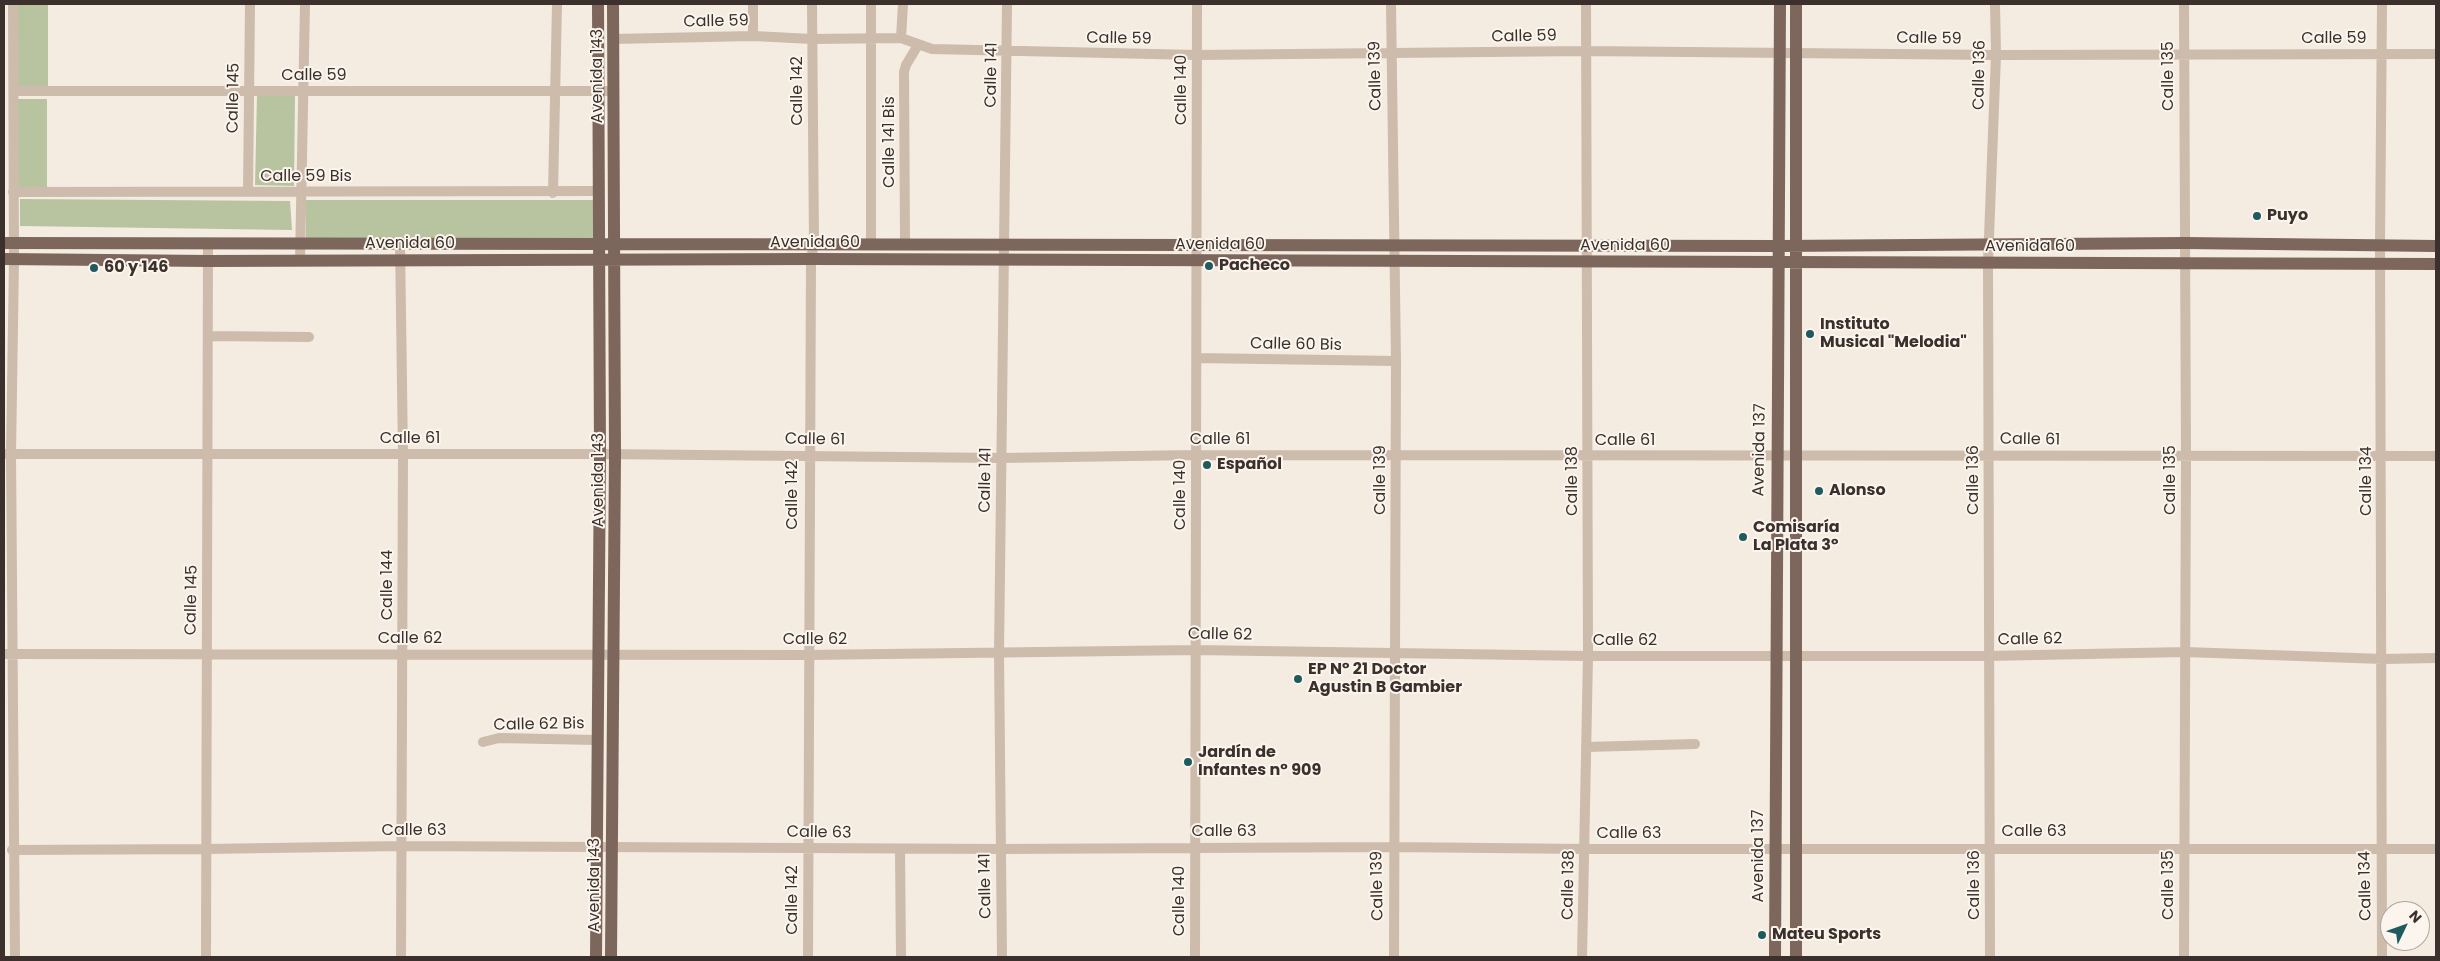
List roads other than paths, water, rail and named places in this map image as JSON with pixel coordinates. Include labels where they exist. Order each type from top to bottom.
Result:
[{"type":"main road","name":"Avenida 143","points":[[596,957],[600,454],[598,4]]},
{"type":"main road","name":"Avenida 143","points":[[611,957],[615,455],[613,260],[614,4]]},
{"type":"main road","name":"Avenida 137","points":[[1775,957],[1776,456],[1780,246],[1780,4]]},
{"type":"main road","points":[[1796,4],[1796,957]]},
{"type":"main road","name":"Avenida 60","points":[[9,243],[614,242],[1796,246],[2185,243],[2436,246]]},
{"type":"main road","name":"Avenida 60","points":[[9,260],[811,259],[1587,263],[1779,261],[2436,264]]},
{"type":"street","points":[[13,4],[8,50],[14,91],[9,243],[7,454],[8,654],[15,957]]},
{"type":"street","name":"Calle 145","points":[[248,192],[250,4]]},
{"type":"street","points":[[300,260],[299,193],[304,91],[305,4]]},
{"type":"street","points":[[553,192],[557,4]]},
{"type":"street","points":[[753,4],[753,36]]},
{"type":"street","name":"Calle 142","points":[[808,957],[808,455],[811,259],[814,243],[812,4]]},
{"type":"street","points":[[871,4],[871,243]]},
{"type":"street","points":[[901,38],[903,4]]},
{"type":"street","name":"Calle 141","points":[[1002,957],[1000,849],[1001,458],[1003,243],[1008,52],[1007,4]]},
{"type":"street","name":"Calle 140","points":[[1195,957],[1197,4]]},
{"type":"street","name":"Calle 139","points":[[1390,4],[1396,361],[1394,957]]},
{"type":"street","name":"Calle 138","points":[[1582,957],[1588,656],[1586,4]]},
{"type":"street","name":"Calle 136","points":[[1990,957],[1988,263],[1996,55],[1995,4]]},
{"type":"street","name":"Calle 135","points":[[2184,4],[2186,263],[2184,957]]},
{"type":"street","name":"Calle 134","points":[[2382,4],[2380,245],[2383,659],[2382,957]]},
{"type":"street","name":"Calle 59","points":[[614,39],[753,36],[812,39],[901,38],[932,49],[1197,55],[1585,51],[1996,55],[2436,54]]},
{"type":"street","name":"Calle 141 Bis","points":[[905,243],[904,72],[918,45]]},
{"type":"street","name":"Calle 59","points":[[14,91],[614,91]]},
{"type":"street","name":"Calle 59 Bis","points":[[12,192],[599,191]]},
{"type":"street","name":"Calle 145","points":[[206,957],[208,243]]},
{"type":"street","name":"Calle 144","points":[[400,243],[403,454],[401,957]]},
{"type":"street","points":[[208,336],[309,337]]},
{"type":"street","name":"Calle 60 Bis","points":[[1197,358],[1396,361]]},
{"type":"street","name":"Calle 61","points":[[7,454],[600,454],[1001,458],[1196,455],[1990,455],[2186,458],[2436,456]]},
{"type":"street","name":"Calle 62","points":[[8,654],[598,653],[808,655],[1196,650],[1588,656],[1988,656],[2185,652],[2383,659],[2436,658]]},
{"type":"street","name":"Calle 62 Bis","points":[[482,742],[499,738],[597,740]]},
{"type":"street","points":[[1586,747],[1695,744]]},
{"type":"street","name":"Calle 63","points":[[12,850],[206,850],[401,846],[900,849],[1393,846],[1585,849],[1990,847],[2436,849]]},
{"type":"street","points":[[900,849],[901,957]]},
{"type":"place","name":"Puyo","points":[[2257,216]]},
{"type":"place","name":"Pacheco","points":[[1209,266]]},
{"type":"place","name":"60 y 146","points":[[94,268]]},
{"type":"place","name":"Instituto Musical \"Melodia\"","points":[[1810,334]]},
{"type":"place","name":"Español","points":[[1207,465]]},
{"type":"place","name":"Alonso","points":[[1819,491]]},
{"type":"place","name":"Comisaría La Plata 3°","points":[[1743,537]]},
{"type":"place","name":"EP N° 21 Doctor Agustin B Gambier","points":[[1298,679]]},
{"type":"place","name":"Jardín de Infantes n° 909","points":[[1188,762]]},
{"type":"place","name":"Mateu Sports","points":[[1762,935]]}]
